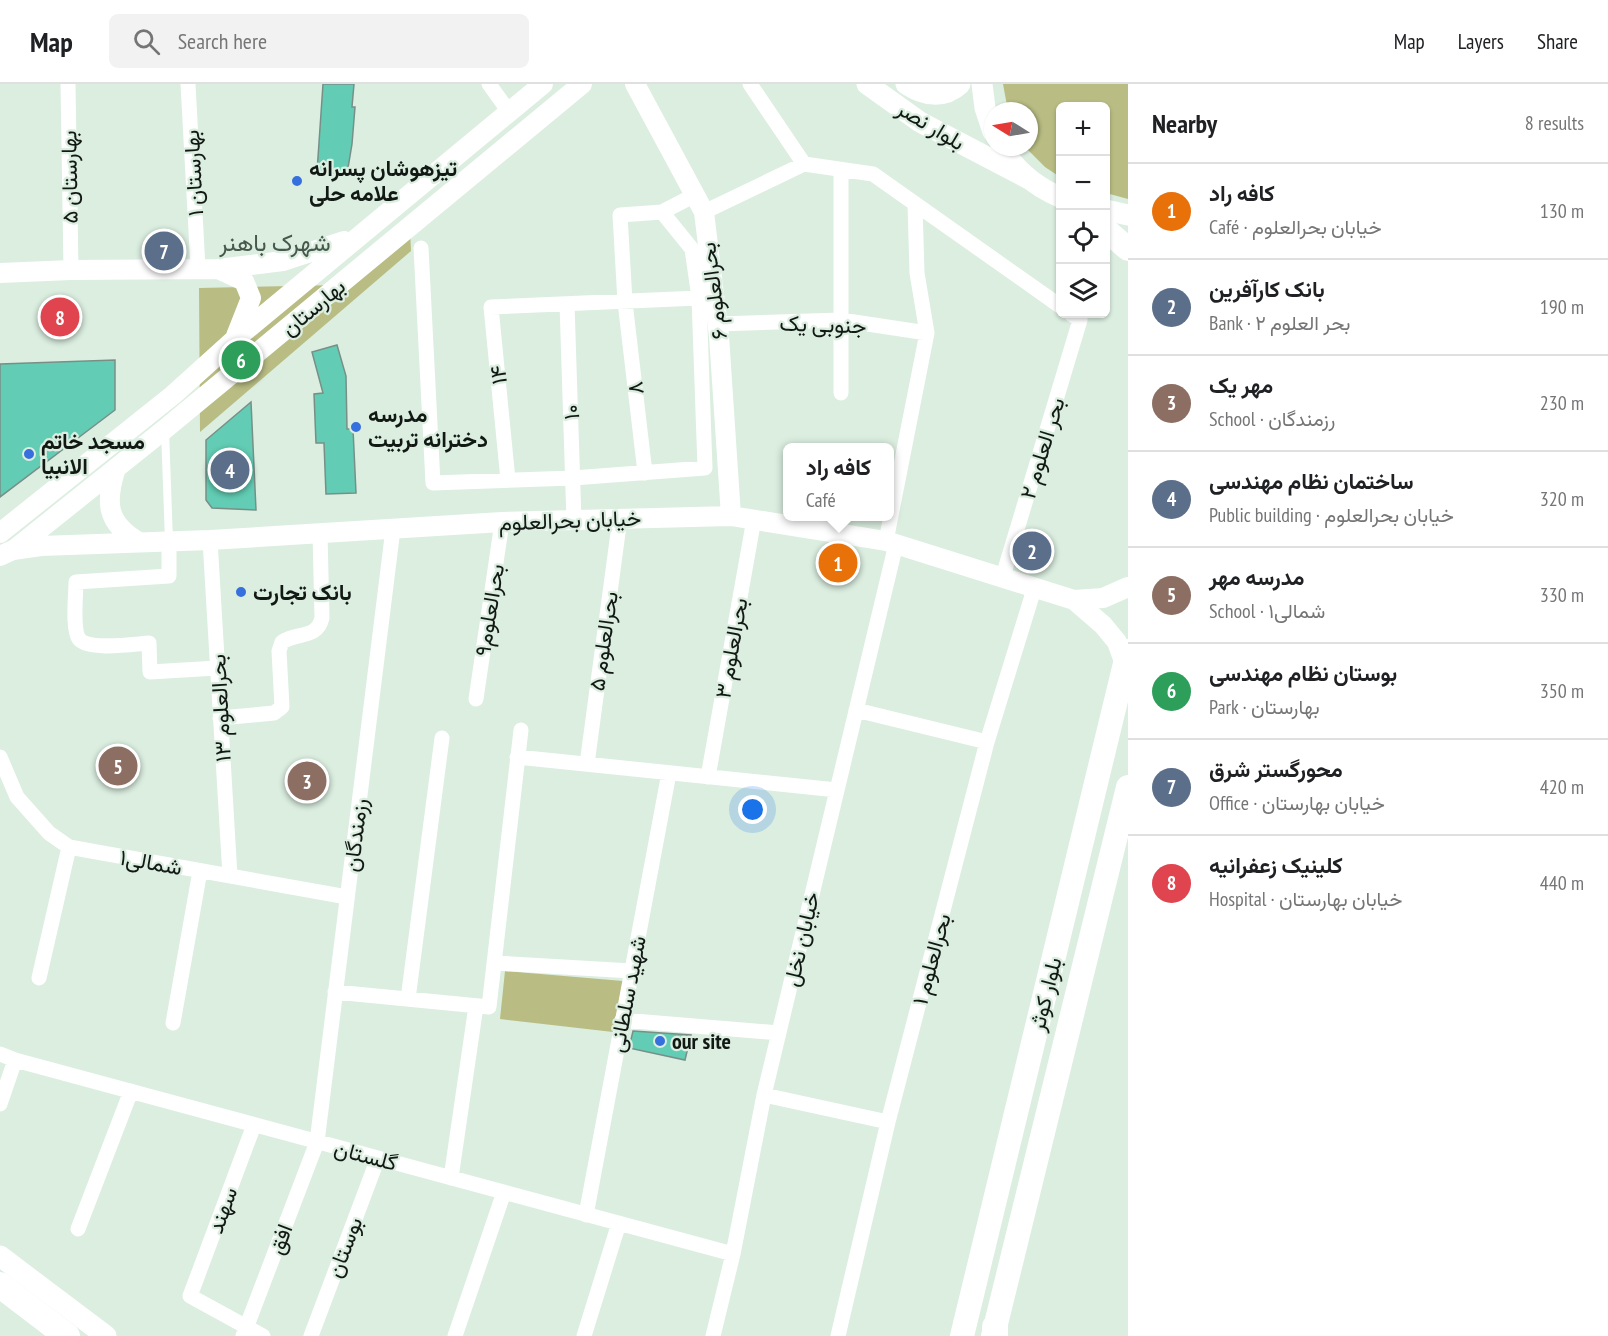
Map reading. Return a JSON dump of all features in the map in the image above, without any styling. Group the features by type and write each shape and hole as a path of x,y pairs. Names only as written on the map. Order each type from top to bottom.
{"highway":[{"path":"0,1285 70,1328"}],"main road":[{"name":"بلوار نصر","path":"867,84 920,122 1056,195"},
{"name":"بلوار نصر","path":"906,84 934,95 951,92 960,84"},
{"path":"982,84 984,102"},
{"path":"1008,156 1029,179"},
{"path":"1110,211 1128,215"},
{"path":"1110,233 1128,249"},
{"name":"بلوار کوثر","path":"961,1330 1126,658"},
{"name":"بلوار کوثر","path":"994,1333 1128,787"},
{"path":"0,1256 70,1328 106,1336"}],"street":[{"name":"بهارستان ۵","path":"68,84 71,270"},
{"name":"بهارستان ۱","path":"188,84 189,114 208,269"},
{"path":"489,84 509,112"},
{"name":"بهارستان","path":"0,533 173,395 234,340 543,84"},
{"name":"بهارستان","path":"7,553 165,429 582,84"},
{"name":"بحرالعلوم ۶","path":"635,84 700,203 718,324 731,516"},
{"path":"750,84 804,164"},
{"path":"421,248 433,483 573,478 705,468 699,298 693,249 662,212 700,203 804,164 873,174 1056,303"},
{"path":"841,170 841,393"},
{"path":"915,204 917,273 927,333"},
{"name":"۸","path":"645,473 625,302 620,215 662,212"},
{"path":"0,273 208,269 283,261 358,236"},
{"path":"208,269 244,281 250,298 234,340"},
{"path":"567,304 699,298"},
{"name":"۱۴","path":"508,480 491,307 567,304"},
{"name":"۱۰","path":"567,304 574,521"},
{"name":"بحر العلوم ۲","path":"1003,576 1076,318"},
{"name":"جنوبی یک","path":"718,324 841,320 927,333"},
{"name":"خیابان نخل","path":"713,1336 733,1254 764,1095 856,710 891,542 927,333"},
{"path":"173,395 171,404 174,409 180,411 189,409"},
{"path":"116,468 109,489 108,505 115,523 125,535 139,542"},
{"name":"خیابان بحرالعلوم","path":"7,553 41,546 210,540 502,522 731,516 891,542 1074,600 1103,598 1128,586"},
{"name":"بحرالعلوم ۵","path":"586,764 620,518"},
{"name":"بحرالعلوم ۳","path":"708,777 754,519"},
{"name":"بحرالعلوم۹","path":"476,699 502,522"},
{"name":"رزمندگان","path":"317,1142 393,529"},
{"path":"220,718 274,713 282,707 279,651 282,642 290,637 313,633 320,627 322,618 320,533"},
{"name":"بحرالعلوم ۱۳","path":"210,540 230,876"},
{"path":"169,541 169,576 76,582 76,631 80,639 96,646 149,643 150,672 217,668"},
{"name":"بحرالعلوم ۱","path":"838,1336 888,1122 987,742 1035,586"},
{"path":"1074,600 1103,625 1126,658"},
{"path":"856,710 987,742"},
{"path":"335,992 489,1007 521,730"},
{"path":"408,999 442,738"},
{"name":"شمالی۱","path":"0,757 17,797 49,833 69,847 347,897"},
{"path":"517,757 837,790"},
{"name":"شهید سلطانی","path":"586,1215 669,773"},
{"path":"39,978 69,847"},
{"path":"173,1023 200,871"},
{"path":"495,963 632,971"},
{"path":"451,1178 476,1006"},
{"path":"622,1020 779,1033"},
{"name":"گلستان","path":"0,1054 131,1092 733,1254"},
{"path":"0,1104 15,1060"},
{"path":"78,1229 131,1092"},
{"path":"764,1095 888,1122"},
{"name":"سهند","path":"245,1331 190,1296 254,1125"},
{"name":"افق","path":"245,1331 317,1142"},
{"name":"بوستان","path":"311,1336 378,1158"},
{"path":"455,1336 504,1192"},
{"path":"584,1336 619,1224"},
{"path":"245,1331 263,1336"}],"lane":[{"path":"165,429 169,541"}],"green space":[{"path":"1003,84 1128,84 1128,199 1110,194 1110,102 1056,102 1056,174 1034,156 1038,156 1038,102 1006,102"},
{"path":"410,228 411,251 200,432 199,288 340,285"},
{"path":"505,971 623,981 613,1032 500,1019"}],"building":[{"path":"323,84 354,84 352,107 355,107 347,174 317,172"},
{"path":"337,345 346,376 347,429 353,429 356,493 326,494 324,443 316,443 314,394 323,393 312,352"},
{"name":"مسجد خاتم الانبیا","path":"115,360 115,410 0,497 0,364"},
{"path":"251,402 256,510 212,508 206,500 206,440"},
{"name":"our site","path":"633,1031 691,1035 685,1060 629,1048"}],"place":[{"name":"تیزهوشان پسرانه علامه حلی","path":"297,181"},
{"name":"محورگستر شرق","path":"164,251"},
{"name":"کلینیک زعفرانیه","path":"60,317"},
{"name":"بوستان نظام مهندسی","path":"241,360"},
{"name":"مدرسه دخترانه تربیت","path":"356,427"},
{"name":"مسجد خاتم الانبیا","path":"29,454"},
{"name":"ساختمان نظام مهندسی","path":"230,470"},
{"name":"بانک کارآفرین","path":"1032,551"},
{"name":"کافه راد","path":"838,563"},
{"name":"بانک تجارت","path":"241,592"},
{"name":"مدرسه مهر","path":"118,766"},
{"name":"مهر یک","path":"307,781"},
{"name":"our site","path":"660,1041"}],"district":[{"name":"شهرک باهنر","path":"275,242"}]}
